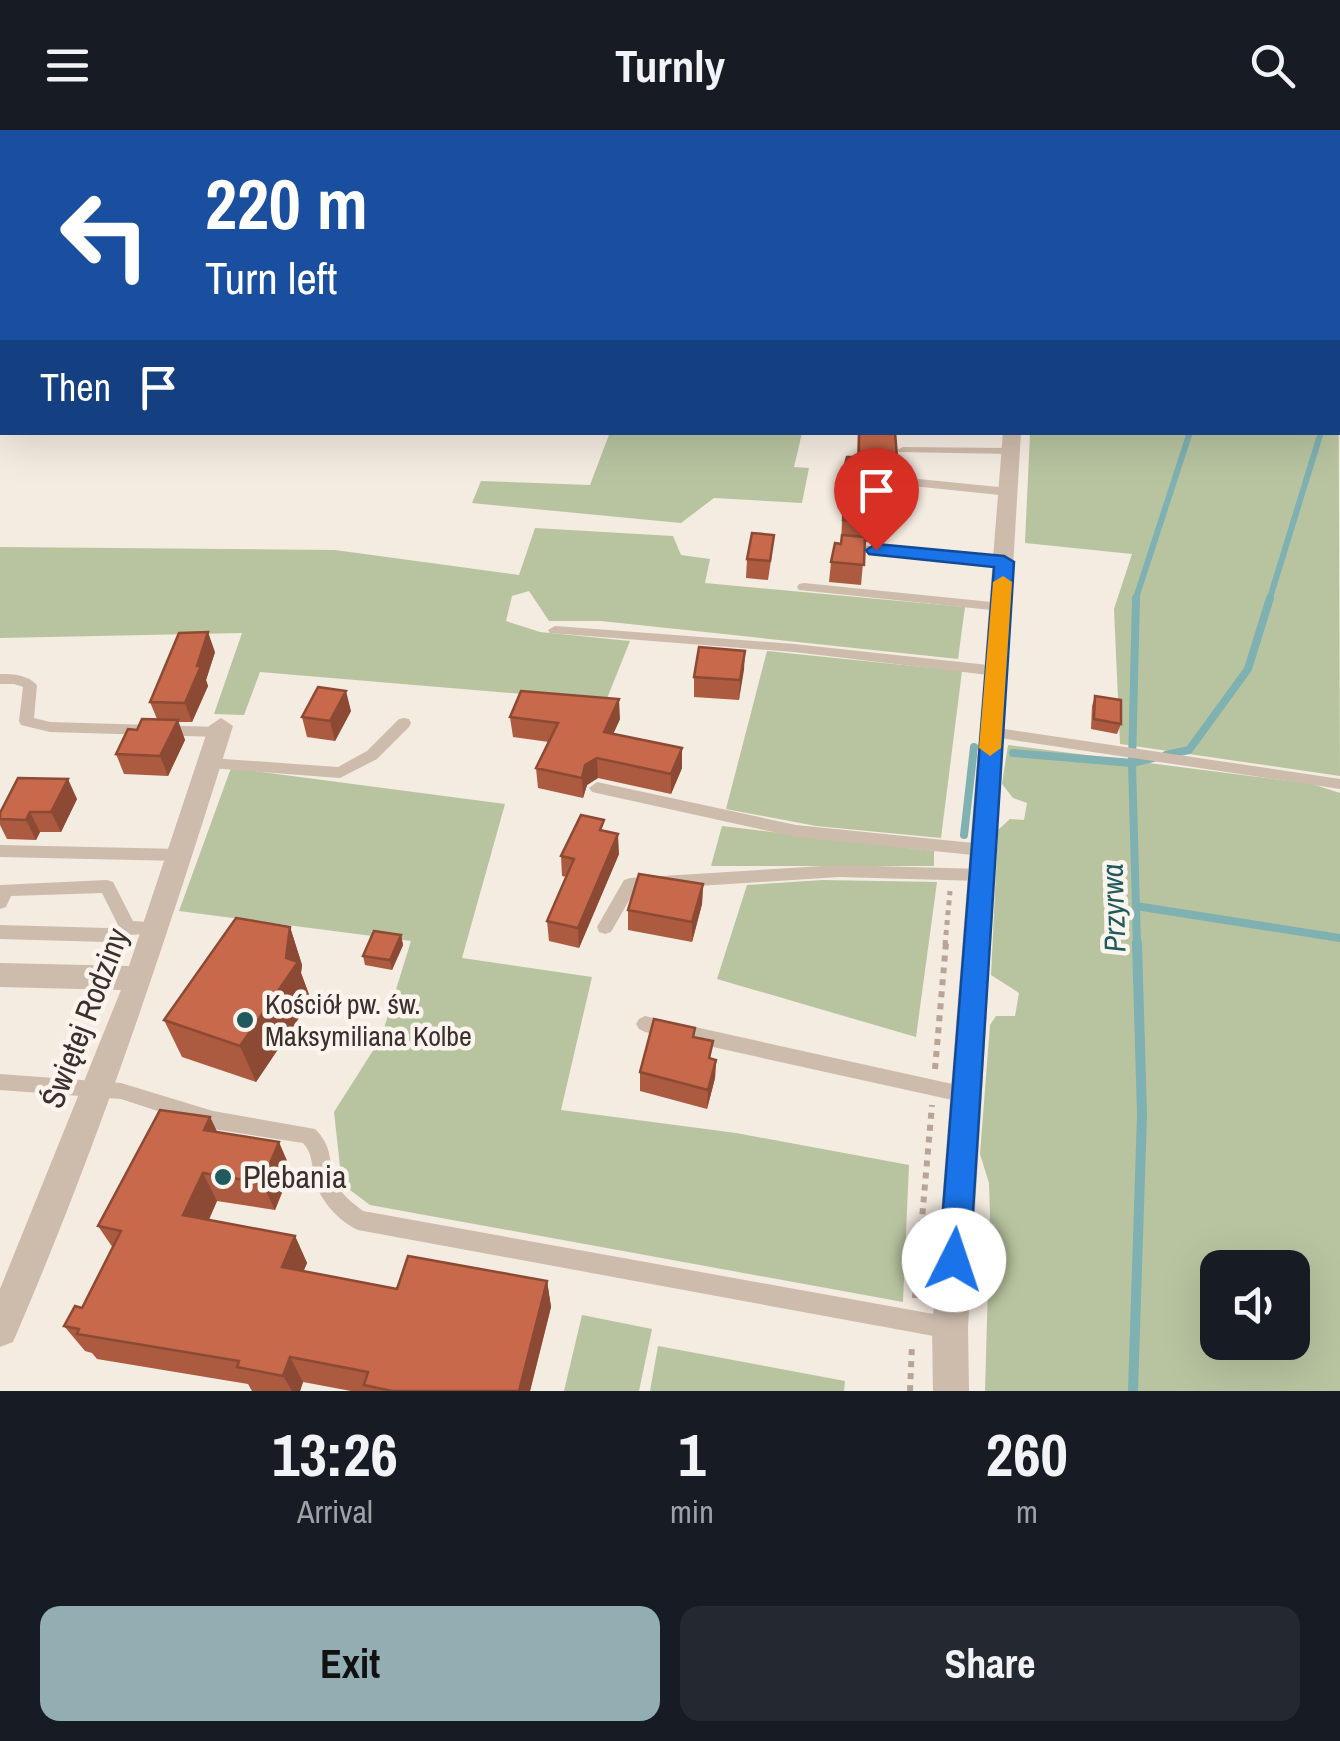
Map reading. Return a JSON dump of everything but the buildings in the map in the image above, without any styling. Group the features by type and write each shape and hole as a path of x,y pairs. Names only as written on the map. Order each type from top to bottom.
{"street":[{"path":"951,1391 950,1328 1012,442"},
{"name":"Świętej Rodziny","path":"0,1329 32,1258 140,978 142,928 180,856 220,729"},
{"path":"0,975 140,978"}],"lane":[{"path":"903,450 1012,442"},
{"path":"864,478 1009,492"},
{"path":"841,547 1004,562"},
{"path":"804,588 1001,607"},
{"path":"555,630 794,648 996,671"},
{"path":"0,679 16,679 30,685 26,720 50,727 220,729"},
{"path":"0,688 29,694"},
{"path":"210,763 340,772 372,755 404,722"},
{"path":"991,732 1340,784"},
{"path":"597,788 796,831 982,862"},
{"path":"0,850 180,856"},
{"path":"606,927 630,884 982,862"},
{"path":"0,902 6,890 107,886 142,928 107,936 0,932"},
{"path":"645,1024 966,1095"},
{"path":"0,1082 122,1091 213,1120 308,1135 317,1143 326,1163 323,1178 330,1194 358,1220 950,1328"}],"green space":[{"path":"609,435 802,435 794,467 809,468 802,503 714,498 681,523 472,503 481,481 590,485"},
{"path":"1030,435 1339,435 1340,776 1120,744 1114,609 1132,554 1025,543"},
{"path":"535,528 673,536 681,555 710,559 705,583 965,607 958,659 601,621 549,621 529,591 512,596 506,621 540,632 630,641 606,701 260,672 244,715 214,714 242,633 0,638 0,547 335,550 519,575"},
{"path":"767,651 962,671 941,838 816,826 726,809"},
{"path":"1008,745 1312,784 1340,793 1340,1391 985,1391 990,1214 989,1183 980,1154 990,1025 996,1016 1015,1016 1019,993 991,975 998,830 1010,819 1024,820 1027,803 1013,798 1002,784"},
{"path":"231,768 505,804 462,958 592,977 561,1110 736,1133 909,1165 903,1302 370,1205 342,1184 334,1112 381,1038 411,941 179,911"},
{"path":"722,826 934,851 934,866 711,866"},
{"path":"823,880 937,882 916,1037 717,979 747,885"},
{"path":"582,1315 652,1329 639,1391 564,1391"},
{"path":"658,1346 845,1381 844,1391 650,1391"}],"waterway":[{"name":"Przyrwa","path":"1135,601 1189,435"},
{"path":"1269,601 1320,435"},
{"name":"Przyrwa","path":"1132,763 1136,598"},
{"path":"1166,755 1189,750 1248,669 1270,598"},
{"path":"964,835 974,747"},
{"path":"1013,753 1132,763"},
{"path":"1132,763 1153,758"},
{"name":"Przyrwa","path":"1132,763 1137,945"},
{"path":"1136,906 1340,938"},
{"name":"Przyrwa","path":"1133,1391 1142,1115 1137,943"}],"slow traffic":[{"path":"990,748 1003,582"}],"place":[{"name":"Kościół pw. św. Maksymiliana Kolbe","path":"245,1020"},
{"name":"Plebania","path":"223,1177"}],"route":[{"path":"876,550 1004,562 954,1260"}]}
